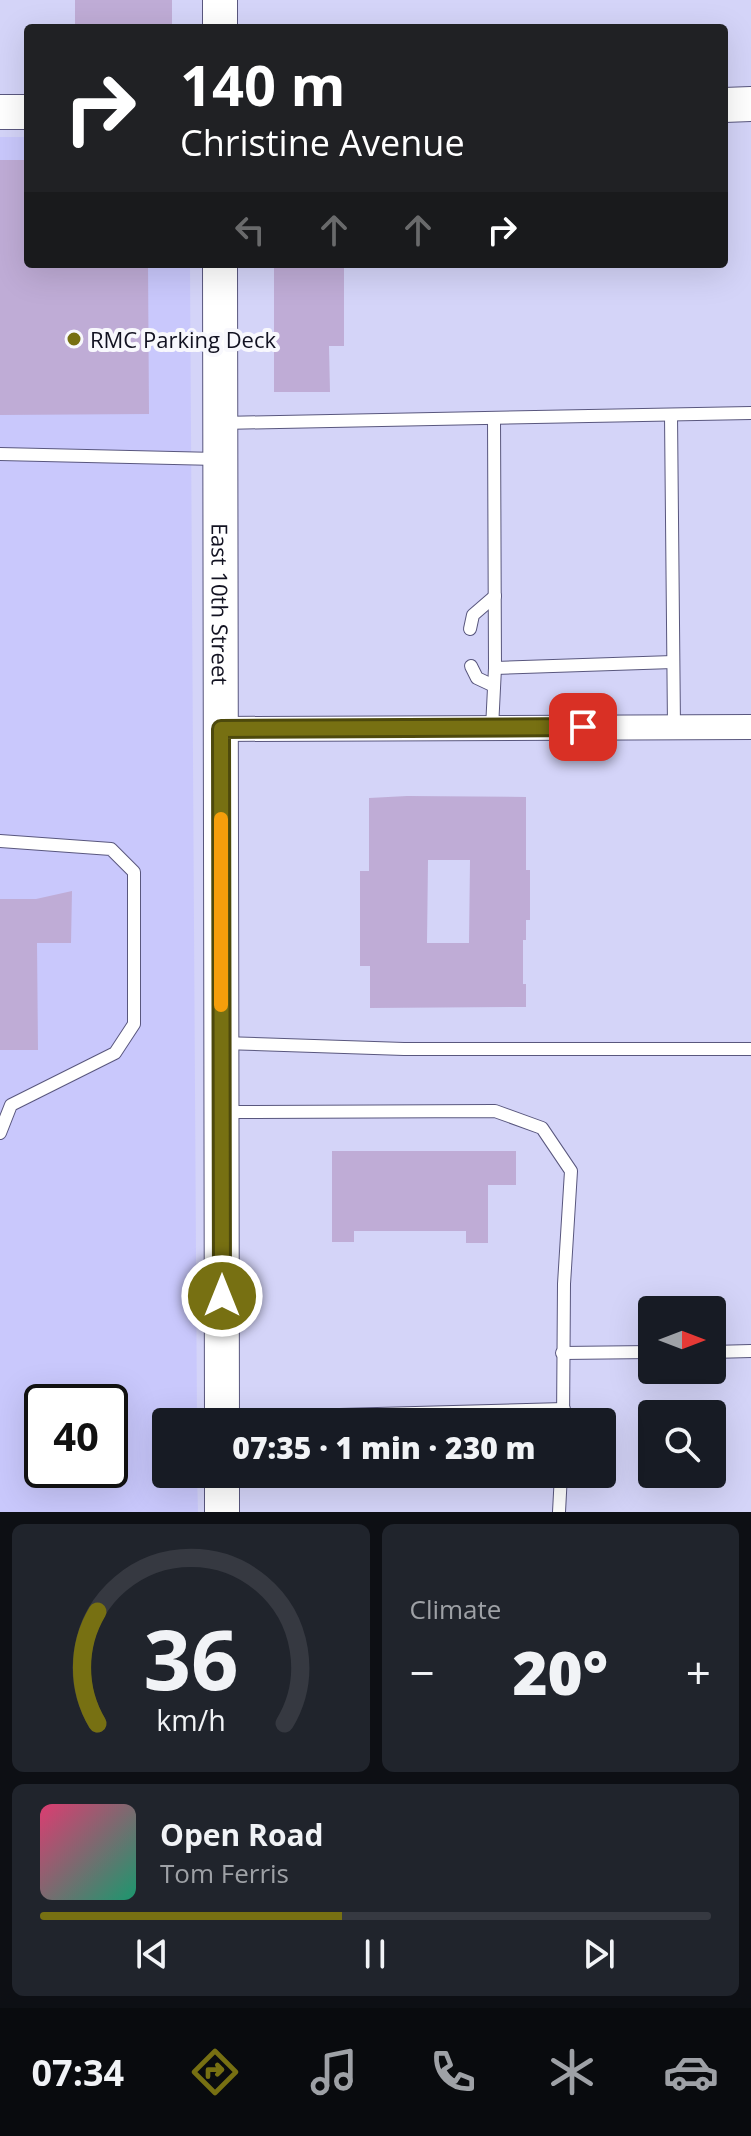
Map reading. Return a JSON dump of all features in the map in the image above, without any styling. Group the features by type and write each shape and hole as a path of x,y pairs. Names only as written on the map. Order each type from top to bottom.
{"street":[{"path":"220,0 220,24"},
{"path":"728,105 751,104"},
{"path":"0,112 24,112"},
{"name":"East 10th Street","path":"220,268 222,1408"},
{"path":"221,729 751,727"},
{"path":"222,1488 222,1512"}],"lane":[{"path":"220,423 751,413"},
{"path":"671,415 674,727"},
{"path":"492,728 495,668 494,418"},
{"path":"0,454 220,459"},
{"path":"470,629 473,615 495,596"},
{"path":"495,668 673,662"},
{"path":"471,666 477,678 494,686"},
{"path":"0,841 111,849 134,872 134,1024 115,1053 11,1105 0,1133"},
{"path":"221,1043 404,1049 751,1049"},
{"path":"222,1112 495,1111 542,1128 571,1171 562,1353 564,1408"},
{"path":"726,1352 751,1351"},
{"path":"562,1353 638,1352"},
{"path":"559,1512 560,1488"}],"shaded area":[{"path":"0,137 24,137 24,268 190,268 197,1408 152,1408 152,1488 197,1488 198,1512 0,1512"}],"building":[{"path":"75,0 172,0 172,24 75,24"},
{"name":"RMC Parking Deck","path":"0,160 24,160 24,268 148,268 149,414 0,415"},
{"path":"274,268 344,268 344,346 329,346 330,392 274,392"},
{"path":"526,797 530,920 526,920 526,940 523,940 526,1007 370,1008 370,966 360,966 360,871 369,871 369,798","holes":["428,860 470,860 469,943 427,943"]},
{"path":"72,891 71,943 37,943 38,1050 0,1050 0,899 36,899"},
{"path":"332,1151 516,1151 516,1185 488,1185 488,1243 466,1243 466,1231 354,1231 354,1242 332,1242"}],"slow traffic":[{"path":"221,819 221,1005"}],"place":[{"name":"RMC Parking Deck","path":"74,339"}],"route":[{"path":"222,1296 221,729 583,727"}]}
